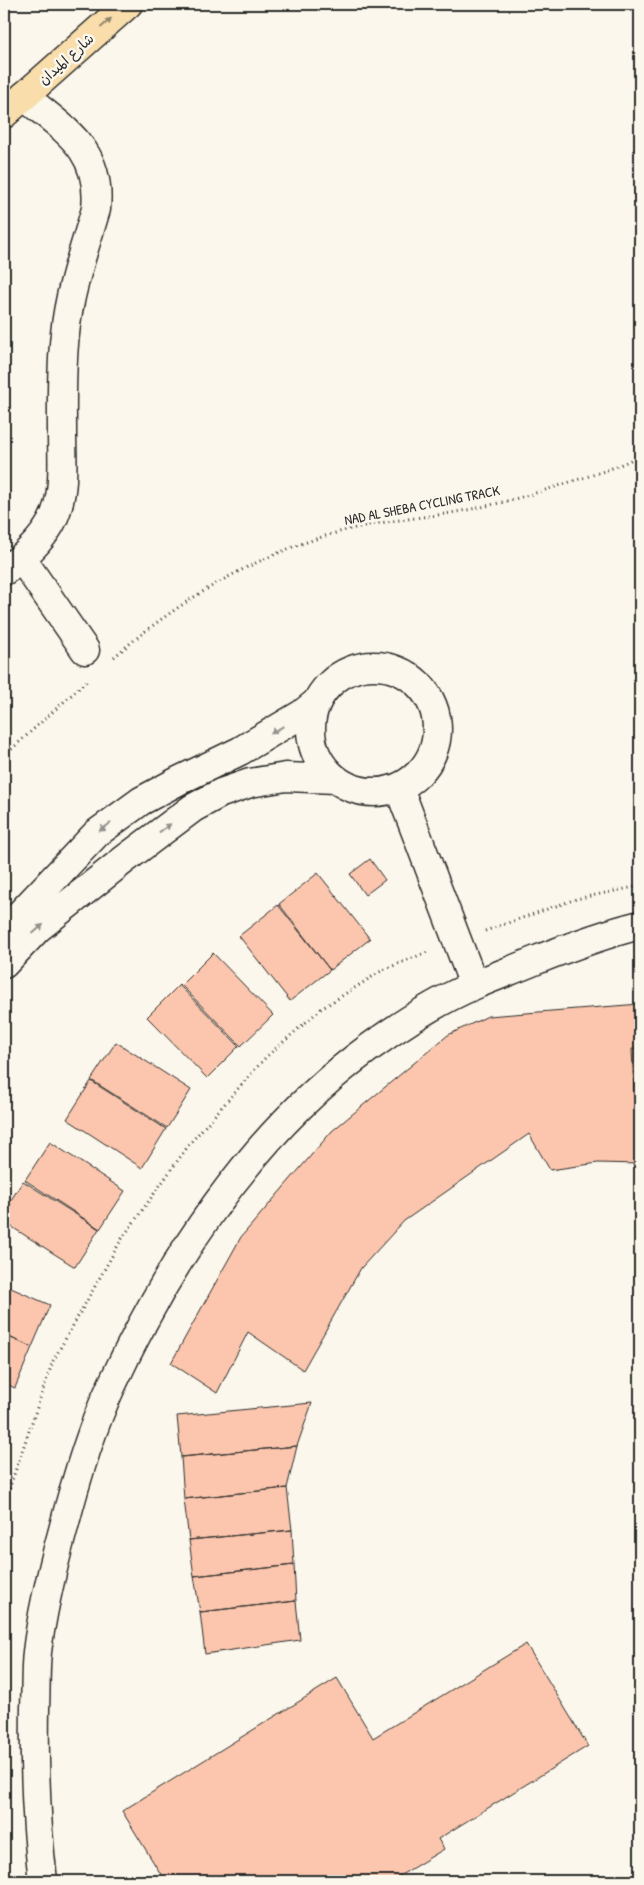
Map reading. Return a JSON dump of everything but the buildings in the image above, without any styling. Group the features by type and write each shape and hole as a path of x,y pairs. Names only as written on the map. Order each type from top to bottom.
{"main road":[{"name":"شارع الميدان","path":"14,105 128,4"}],"street":[{"path":"14,105 66,132 82,147 93,166 98,194 96,209 69,300 62,398 62,475 60,498 52,521 39,542 13,565 85,650"},
{"path":"371,665 385,666 398,670 420,684 434,705 438,729 432,754 424,768 413,779 398,788 383,792 366,792 350,788 336,779 324,767 315,752 311,735 312,718 317,702 333,680 345,672 371,665"},
{"path":"4,931 97,833 141,801 240,751 302,714 317,702"},
{"path":"4,964 38,928 160,832 221,793 250,783 286,777 336,779"},
{"path":"398,788 474,985"},
{"path":"44,1881 38,1842 34,1756 37,1652 52,1568 77,1477 109,1392 157,1295 221,1196 287,1118 370,1048 424,1011 474,985 551,954 618,930 640,925"}],"path":[{"name":"NAD AL SHEBA CYCLING TRACK","path":"114,657 143,632 201,592 247,567 298,545 355,528 457,512 536,493 622,465 640,455"},
{"path":"4,756 92,676"}]}
